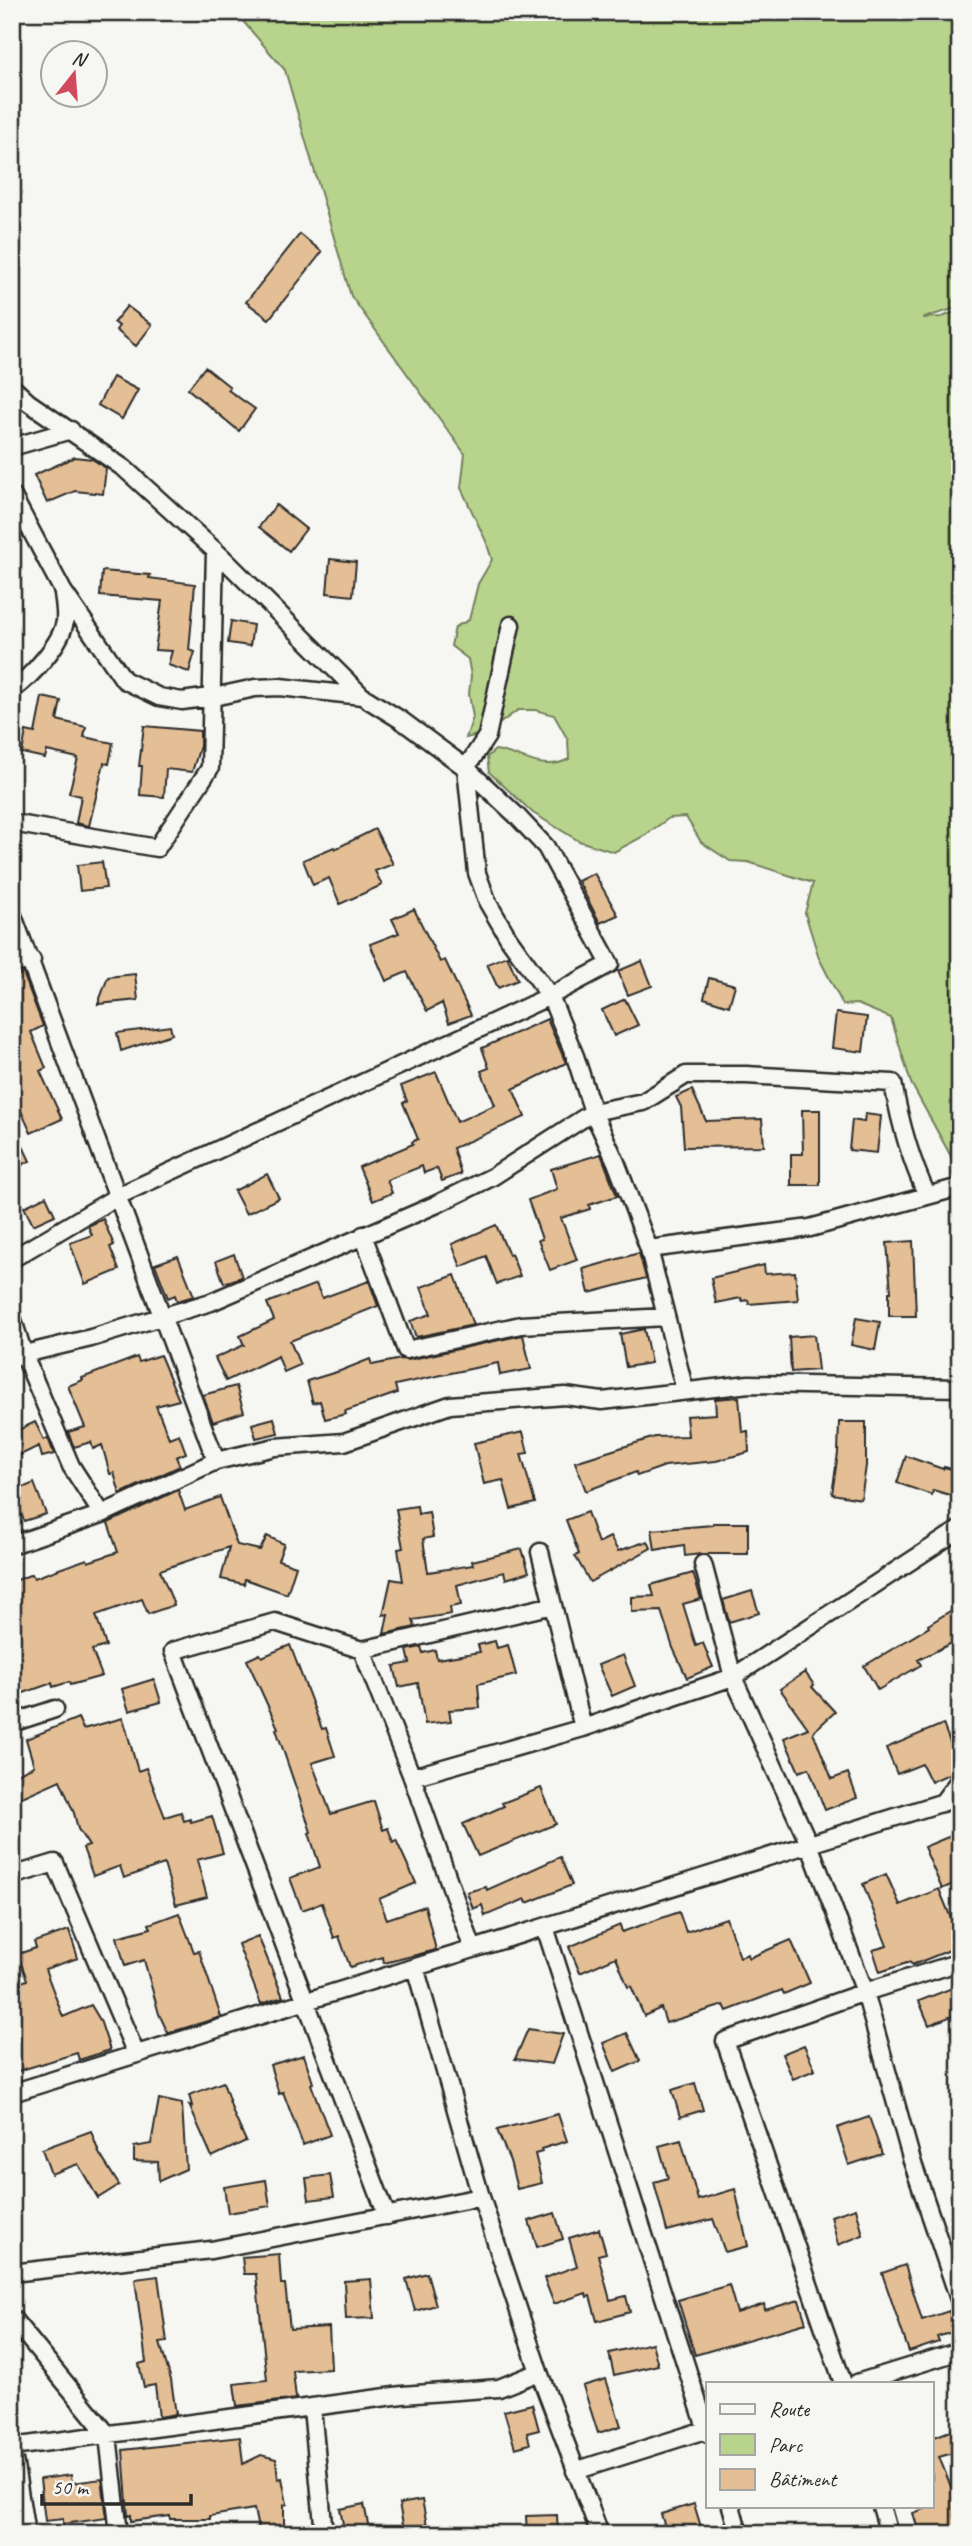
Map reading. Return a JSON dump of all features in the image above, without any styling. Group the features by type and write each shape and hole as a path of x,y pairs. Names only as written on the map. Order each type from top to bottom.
{"street":[{"path":"12,387 28,402 125,469 215,550 362,696 401,720 466,768 546,847 610,964 551,996 118,1196 12,1259"},
{"path":"12,447 71,430"},
{"path":"12,495 63,591 124,680 159,698 182,701 256,688 280,687 362,696"},
{"path":"12,823 157,848 210,768 215,550"},
{"path":"12,690 26,681 61,635 65,620 63,591"},
{"path":"511,625 487,736 466,768 477,873 509,939 551,996 575,1056 593,1112 616,1162 649,1249 685,1391"},
{"path":"12,913 32,960 216,1461"},
{"path":"12,964 32,960"},
{"path":"18,1356 211,1303 435,1205 492,1177 593,1112 643,1102 686,1074 893,1083 901,1128 912,1163 927,1195"},
{"path":"649,1249 810,1228 960,1187"},
{"path":"363,1235 407,1350 521,1325 666,1317"},
{"path":"12,1317 18,1356 71,1466 102,1514"},
{"path":"12,1545 102,1514 216,1461 275,1447 344,1442 450,1405 565,1396 602,1401 749,1384 959,1388"},
{"path":"412,1777 583,1728 733,1677 960,1529"},
{"path":"540,1552 583,1728"},
{"path":"703,1564 733,1677 809,1844 865,1992 912,2161 960,2302"},
{"path":"387,2216 173,1651 275,1622 362,1650 553,1605"},
{"path":"362,1650 412,1777 473,1949"},
{"path":"12,1723 55,1709"},
{"path":"942,1803 960,1779"},
{"path":"12,2093 960,1797"},
{"path":"12,1875 55,1863 136,2054"},
{"path":"545,1927 706,2428"},
{"path":"843,2382 725,2041 960,1962"},
{"path":"415,1967 481,2197 539,2372 600,2534"},
{"path":"12,2273 211,2250 481,2197"},
{"path":"12,2318 108,2435 119,2534"},
{"path":"859,2382 960,2351"},
{"path":"26,2534 12,2447 402,2395 499,2388 539,2372"},
{"path":"312,2409 324,2534"},
{"path":"575,2471 706,2431"},
{"path":"731,2508 739,2534"},
{"path":"881,2508 889,2534"}],"green space":[{"path":"235,12 960,12 960,307 923,318 942,317 960,310 960,1161 953,1160 911,1083 891,1018 857,1004 843,1005 819,958 805,913 813,883 748,862 730,861 701,842 686,817 669,818 644,836 614,852 579,841 533,813 489,772 487,757 495,750 541,763 559,763 569,759 568,740 554,715 535,710 518,710 488,732 466,738 473,717 469,694 471,676 468,659 451,646 455,627 469,620 478,584 492,560 461,488 465,454 351,296 285,70"}],"building":[{"path":"300,234 322,252 269,319 246,302"},
{"path":"127,306 152,325 136,346 116,330 119,326 114,322"},
{"path":"205,367 230,387 228,390 255,409 239,431 188,389"},
{"path":"113,377 138,390 122,419 98,405"},
{"path":"75,457 92,459 106,468 103,494 75,491 47,503 34,475"},
{"path":"276,505 306,529 289,551 259,527"},
{"path":"330,559 356,562 353,596 327,593"},
{"path":"102,571 150,575 149,578 195,584 189,650 195,652 189,672 168,665 172,651 155,650 162,601 100,596"},
{"path":"231,621 253,625 250,646 228,643"},
{"path":"42,697 61,701 57,720 86,727 84,737 113,743 109,764 104,763 89,826 76,823 81,796 69,793 78,758 47,751 45,758 22,753 26,731 35,733"},
{"path":"144,726 200,731 200,746 192,772 166,769 164,797 140,795 142,766 139,766"},
{"path":"375,829 393,864 375,871 382,885 340,904 329,878 313,885 303,860 334,847 335,849"},
{"path":"102,862 106,888 80,891 77,865"},
{"path":"594,873 618,915 600,923 578,881"},
{"path":"414,909 440,962 445,960 471,1015 449,1023 442,1003 427,1011 407,972 386,981 370,944 399,933 392,919"},
{"path":"507,956 518,980 498,988 487,964"},
{"path":"642,961 652,986 628,995 618,971"},
{"path":"23,973 43,1026 31,1032 46,1068 40,1071 62,1119 31,1133 19,1106 12,1109 12,978"},
{"path":"135,974 138,1000 98,1004 108,977"},
{"path":"709,978 735,985 729,1006 704,998"},
{"path":"625,999 638,1025 614,1036 602,1010"},
{"path":"836,1013 867,1017 863,1052 832,1048"},
{"path":"547,1019 566,1063 513,1089 525,1117 453,1148 461,1174 442,1181 437,1168 424,1173 422,1166 387,1180 392,1193 373,1201 359,1167 413,1144 412,1142 418,1139 403,1103 407,1101 401,1086 436,1072 457,1122 495,1105 481,1071 489,1068 482,1048"},
{"path":"170,1026 172,1034 121,1051 117,1033"},
{"path":"692,1090 706,1121 762,1119 764,1146 684,1147 681,1107 676,1097"},
{"path":"802,1110 820,1110 820,1185 791,1185 791,1154 803,1154"},
{"path":"865,1114 881,1116 877,1153 849,1150 852,1120 864,1122"},
{"path":"12,1123 30,1161 12,1170"},
{"path":"601,1154 617,1196 589,1205 590,1209 561,1218 577,1260 550,1270 538,1240 542,1239 528,1200 557,1189 551,1169"},
{"path":"267,1174 279,1198 246,1214 234,1191"},
{"path":"46,1196 55,1215 33,1225 24,1207"},
{"path":"103,1219 114,1245 110,1247 119,1270 85,1284 70,1243 92,1235 88,1226"},
{"path":"496,1225 520,1276 497,1284 486,1256 461,1267 452,1244"},
{"path":"913,1241 916,1316 889,1316 891,1292 887,1243"},
{"path":"639,1253 646,1278 589,1293 583,1269"},
{"path":"234,1254 242,1277 224,1283 216,1261"},
{"path":"178,1256 194,1296 177,1301 175,1295 168,1298 155,1264"},
{"path":"764,1265 765,1274 795,1272 798,1300 749,1304 748,1300 742,1301 741,1298 716,1303 711,1278"},
{"path":"455,1275 473,1325 416,1337 410,1321 431,1314 421,1287"},
{"path":"369,1281 378,1306 290,1341 300,1365 284,1372 278,1356 226,1381 215,1358 244,1345 240,1336 274,1320 267,1303 316,1284 322,1298"},
{"path":"856,1318 880,1322 875,1350 851,1345"},
{"path":"644,1329 651,1363 626,1367 620,1334"},
{"path":"523,1335 531,1369 500,1375 498,1363 395,1385 397,1393 345,1411 346,1414 325,1419 320,1401 313,1403 307,1381 370,1359 372,1365 408,1360"},
{"path":"814,1335 818,1370 791,1372 789,1337"},
{"path":"160,1355 179,1400 156,1406 169,1438 179,1434 186,1453 176,1457 180,1466 120,1494 114,1473 110,1474 102,1445 93,1449 91,1442 74,1447 68,1432 85,1427 68,1386 137,1357 139,1362"},
{"path":"236,1386 244,1412 213,1422 203,1395"},
{"path":"739,1397 742,1432 748,1431 749,1452 716,1461 665,1466 637,1476 636,1472 586,1491 575,1462 655,1437 688,1436 686,1416 716,1414 715,1399"},
{"path":"274,1418 278,1433 256,1438 252,1424"},
{"path":"35,1422 44,1440 48,1438 54,1454 42,1457 39,1446 12,1459 12,1433"},
{"path":"839,1422 866,1422 866,1466 861,1499 832,1494"},
{"path":"523,1432 528,1453 521,1454 535,1503 511,1509 503,1480 484,1484 474,1443"},
{"path":"906,1456 943,1469 944,1467 960,1471 960,1498 933,1490 932,1495 897,1483"},
{"path":"34,1483 46,1514 24,1521 13,1492"},
{"path":"178,1490 185,1510 220,1497 237,1545 260,1550 267,1536 284,1544 278,1560 296,1566 287,1594 245,1579 244,1584 221,1579 229,1547 160,1570 174,1605 148,1614 142,1599 96,1615 106,1646 92,1650 102,1676 70,1685 69,1682 53,1687 52,1683 12,1697 12,1582 32,1574 34,1578 87,1559 88,1562 118,1552 108,1523"},
{"path":"417,1506 418,1514 429,1512 433,1537 423,1539 428,1572 473,1565 472,1561 522,1549 529,1572 506,1579 504,1572 457,1585 461,1605 450,1607 451,1614 413,1620 415,1627 384,1634 388,1614 383,1615 391,1579 403,1581 398,1549 403,1548 396,1509"},
{"path":"587,1512 598,1543 610,1537 618,1551 648,1541 651,1548 590,1582 575,1556 579,1554 566,1520"},
{"path":"713,1523 748,1523 748,1554 685,1556 684,1545 655,1550 652,1530"},
{"path":"693,1573 701,1599 683,1604 696,1646 703,1643 713,1667 687,1678 673,1648 661,1611 632,1612 632,1597 654,1596 651,1585"},
{"path":"752,1591 759,1613 729,1622 723,1600"},
{"path":"955,1608 960,1617 960,1639 918,1660 921,1665 878,1690 864,1666"},
{"path":"495,1641 497,1648 508,1645 516,1675 478,1684 480,1708 449,1710 451,1721 425,1724 418,1683 399,1687 394,1666 410,1663 407,1650 421,1647 423,1653 435,1650 437,1659 480,1652 478,1645"},
{"path":"290,1645 322,1729 326,1728 335,1756 312,1763 331,1814 374,1801 383,1830 388,1828 393,1842 396,1840 416,1883 379,1899 387,1919 425,1906 436,1950 384,1963 383,1957 350,1967 339,1936 334,1938 322,1903 302,1910 290,1878 320,1867 276,1729 278,1728 247,1660 260,1654 262,1657"},
{"path":"623,1655 635,1686 612,1696 598,1665"},
{"path":"805,1672 814,1685 812,1687 835,1712 813,1732 832,1779 848,1773 857,1798 825,1810 809,1768 799,1772 784,1738 808,1728 780,1689"},
{"path":"154,1679 161,1702 129,1711 122,1689"},
{"path":"78,1718 83,1729 123,1718 138,1771 146,1768 165,1817 181,1812 184,1821 190,1819 191,1822 212,1816 223,1853 197,1860 207,1897 176,1905 164,1864 124,1878 120,1866 93,1876 83,1848 89,1846 78,1829 60,1780 20,1798 12,1776 34,1766 26,1739"},
{"path":"943,1724 960,1769 931,1782 922,1764 897,1774 886,1748"},
{"path":"541,1788 556,1824 478,1856 463,1824 504,1806 502,1803"},
{"path":"960,1832 960,1881 942,1889 924,1847"},
{"path":"560,1857 572,1885 527,1903 525,1899 485,1916 482,1905 473,1909 467,1892 486,1887 487,1890"},
{"path":"886,1874 900,1905 939,1889 953,1923 960,1921 960,1946 912,1965 910,1962 880,1972 873,1950 887,1946 863,1884"},
{"path":"679,1912 686,1932 726,1918 740,1957 748,1954 749,1958 791,1940 810,1983 784,1994 782,1990 727,2011 724,2005 666,2023 661,2008 644,2016 616,1957 580,1973 569,1947 620,1925 622,1932"},
{"path":"179,1913 194,1952 199,1951 221,2017 168,2033 159,2014 144,1960 125,1966 117,1937 151,1928 149,1924"},
{"path":"69,1930 78,1958 45,1969 63,2017 91,2005 100,2020 110,2050 79,2060 77,2053 15,2072 12,2062 12,2001 19,1999 14,1985 27,1980 18,1954 36,1948 34,1942"},
{"path":"258,1936 283,1997 261,2004 238,1944"},
{"path":"952,1988 960,2013 929,2025 919,2001"},
{"path":"528,2029 563,2034 552,2064 515,2059"},
{"path":"627,2033 640,2061 615,2072 603,2043"},
{"path":"804,2045 815,2070 793,2079 782,2054"},
{"path":"304,2055 313,2083 311,2084 330,2135 303,2145 283,2092 279,2094 270,2065"},
{"path":"223,2082 246,2141 212,2157 189,2105 192,2106 189,2095"},
{"path":"695,2083 703,2110 680,2117 672,2090"},
{"path":"159,2099 182,2104 186,2169 159,2181 158,2162 134,2161 134,2147 151,2144"},
{"path":"558,2114 567,2141 541,2149 542,2152 535,2154 542,2183 517,2189 510,2161 497,2130"},
{"path":"869,2117 882,2154 849,2165 837,2128"},
{"path":"91,2131 99,2153 119,2185 98,2198 78,2164 51,2174 42,2149"},
{"path":"681,2140 698,2200 735,2189 748,2246 725,2252 713,2219 667,2231 654,2182 668,2178 659,2146"},
{"path":"330,2175 334,2197 309,2200 306,2178"},
{"path":"266,2180 270,2206 228,2213 224,2187"},
{"path":"856,2208 863,2235 838,2245 831,2216"},
{"path":"555,2213 563,2239 537,2247 529,2221"},
{"path":"599,2229 606,2253 598,2255 610,2300 626,2296 630,2312 597,2321 590,2296 587,2297 586,2293 554,2304 544,2278 577,2266 569,2238"},
{"path":"279,2254 281,2284 285,2284 290,2329 329,2327 331,2369 293,2371 296,2399 237,2406 234,2384 267,2380 256,2274 244,2274 242,2257"},
{"path":"905,2265 922,2320 949,2311 955,2331 937,2337 939,2342 909,2352 882,2273"},
{"path":"427,2273 436,2305 415,2311 406,2279"},
{"path":"158,2276 167,2342 160,2343 171,2380 176,2414 159,2417 155,2385 144,2387 139,2364 146,2362 135,2279"},
{"path":"371,2279 374,2318 346,2319 344,2281"},
{"path":"729,2285 737,2313 764,2304 765,2310 799,2300 806,2323 695,2355 678,2300"},
{"path":"652,2343 658,2365 614,2375 609,2353"},
{"path":"606,2379 621,2426 598,2433 583,2386"},
{"path":"532,2404 539,2430 527,2433 530,2444 515,2448 504,2411"},
{"path":"960,2427 960,2451 939,2457 954,2494 960,2492 960,2534 935,2534 933,2527 919,2532 913,2513 934,2508 934,2437"},
{"path":"240,2437 243,2464 261,2455 276,2459 278,2479 282,2478 287,2504 284,2505 284,2534 259,2534 254,2509 210,2516 210,2519 170,2519 170,2516 131,2521 131,2515 128,2516 123,2450"},
{"path":"71,2475 72,2483 102,2479 107,2518 63,2524 63,2519 45,2521 40,2479"},
{"path":"422,2500 427,2525 404,2529 399,2504"},
{"path":"364,2504 369,2529 345,2534 340,2509"},
{"path":"694,2504 701,2527 678,2534 667,2534 661,2514"},
{"path":"557,2515 558,2534 527,2534 526,2516"}]}
